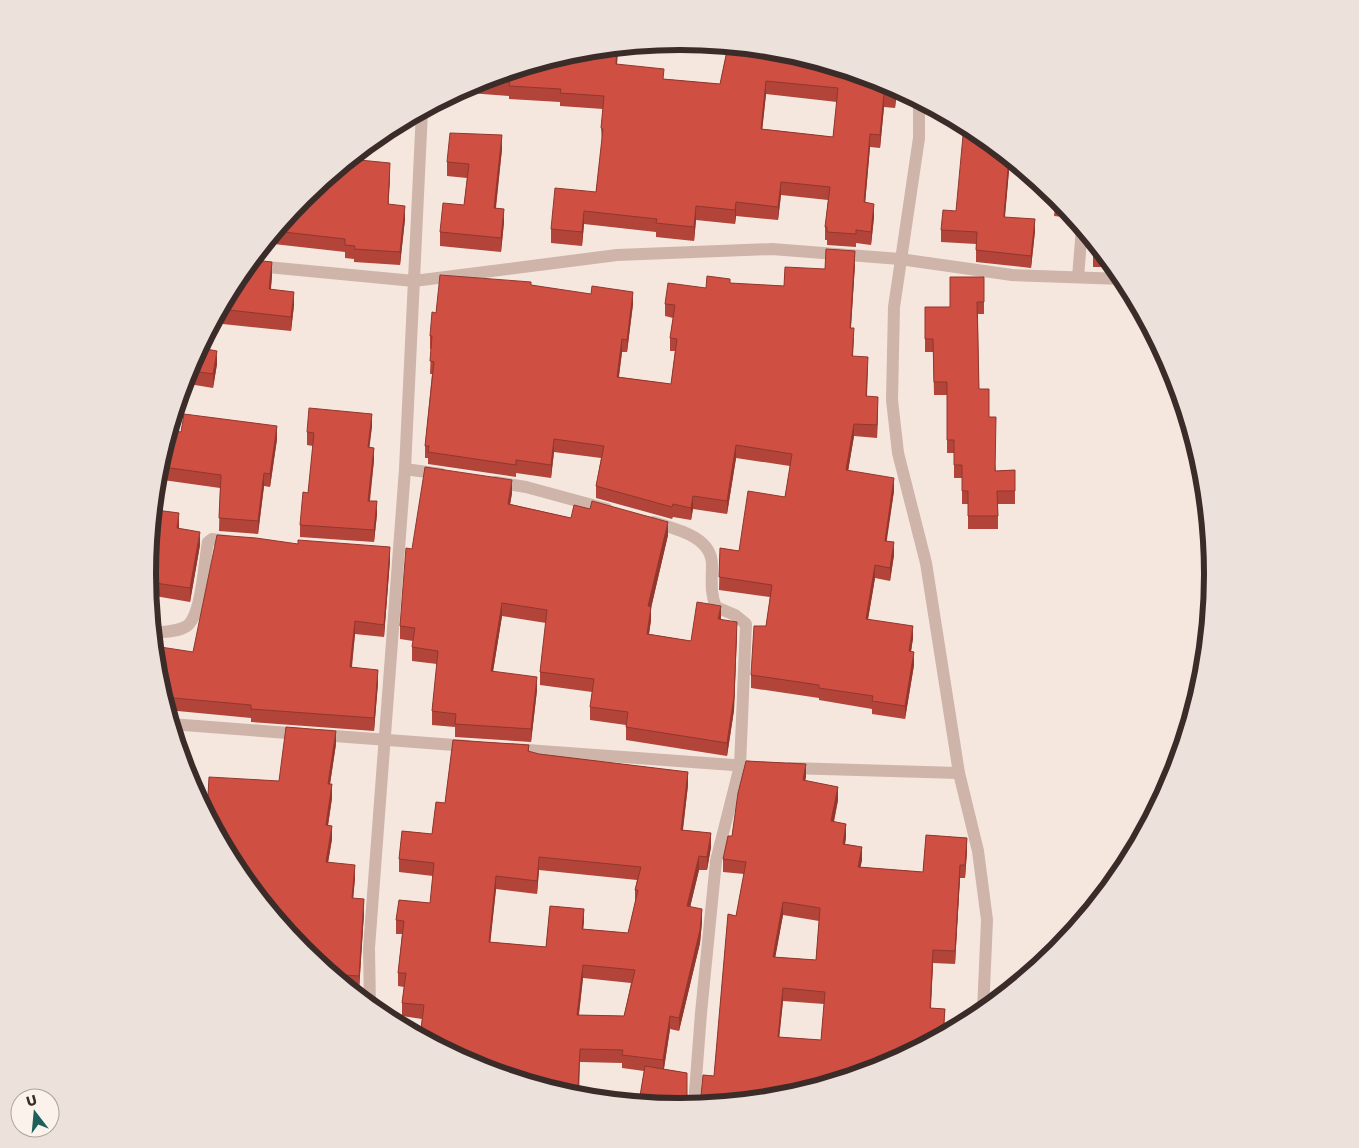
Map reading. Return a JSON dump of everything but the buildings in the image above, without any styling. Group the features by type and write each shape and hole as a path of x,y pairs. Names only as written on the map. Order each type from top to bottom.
{"street":[{"path":"919,108 919,138 894,307 892,400 898,453 926,563 959,773 978,851 987,920 983,1001"},
{"path":"370,997 369,948 386,740 393,551 405,469 422,118"},
{"path":"1078,277 1081,239"},
{"path":"256,266 414,280 617,255 772,249 900,259 1012,275 1112,279"},
{"path":"405,469 452,476"},
{"path":"480,480 526,487 618,513"},
{"path":"637,518 683,531 706,546 712,562 711,596 716,607 735,615 746,624 740,766 716,862 695,1098"},
{"path":"159,632 179,630 189,624 197,610 208,547 212,539 244,542"},
{"path":"178,724 484,747"},
{"path":"504,749 760,767"},
{"path":"780,767 959,773"}]}
